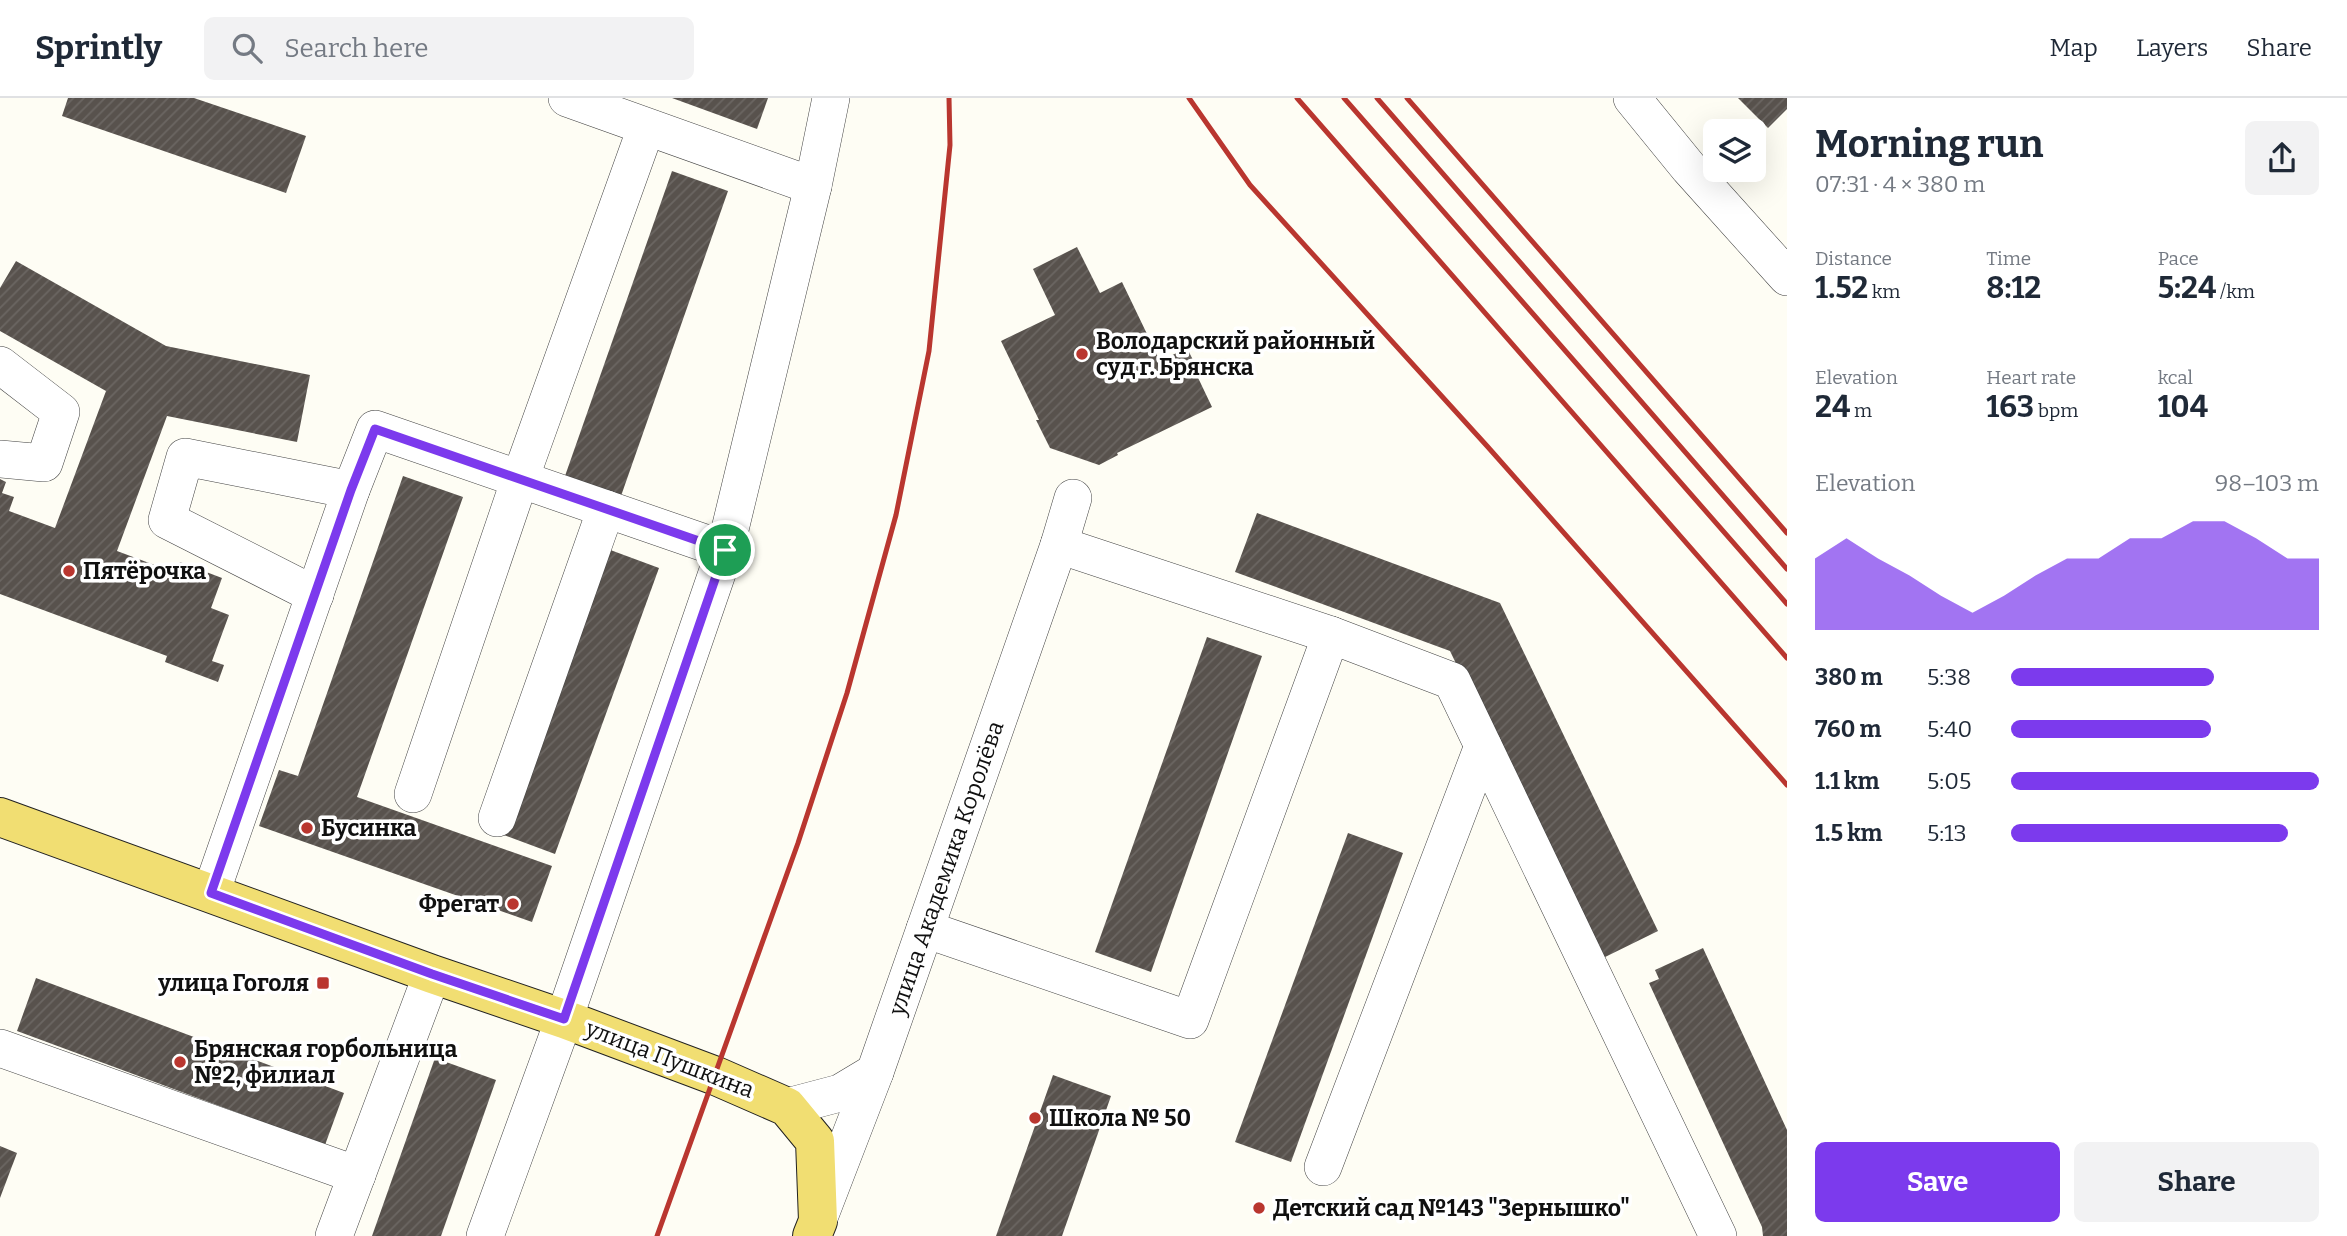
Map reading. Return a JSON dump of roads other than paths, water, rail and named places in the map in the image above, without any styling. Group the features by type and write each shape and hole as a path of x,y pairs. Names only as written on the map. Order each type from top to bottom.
{"main road":[{"name":"улица Пушкина","path":"0,817 432,974 564,1019 716,1076 787,1107 815,1141 815,1228"}],"street":[{"path":"567,98 813,186"},
{"path":"485,1236 564,1019 725,550 813,186 831,98"},
{"path":"1632,98 1689,169 1787,277"},
{"path":"413,794 520,479 646,128"},
{"path":"0,365 61,412 44,463 0,459"},
{"path":"211,893 351,490 375,429 725,550"},
{"path":"315,595 167,520 185,457 351,490"},
{"name":"улица Академика Королёва","path":"815,1228 875,1072 1073,498"},
{"path":"497,818 606,509"},
{"path":"1059,545 1331,635 1452,681 1718,1236"},
{"path":"925,929 1190,1020 1331,635"},
{"path":"1323,1167 1483,746"},
{"path":"334,1236 432,974"},
{"path":"0,1048 357,1175"},
{"path":"787,1107 840,1093 875,1072"}],"railway":[{"path":"657,1236 798,843 847,693 896,515 929,351 950,145 949,98"},
{"path":"1189,98 1250,185 1487,446 1787,785"},
{"path":"1297,98 1787,658"},
{"path":"1344,98 1787,604"},
{"path":"1377,98 1787,569"},
{"path":"1407,98 1787,533"}],"place":[{"name":"Володарский районный суд г. Брянска","path":"1082,354"},
{"name":"Пятёрочка","path":"69,571"},
{"name":"Бусинка","path":"307,828"},
{"name":"Фрегат","path":"513,904"},
{"name":"улица Гоголя","path":"323,983"},
{"name":"Брянская горбольница №2, филиал","path":"180,1062"},
{"name":"Школа № 50","path":"1035,1118"},
{"name":"Детский сад №143 \"Зернышко\"","path":"1259,1208"}]}
